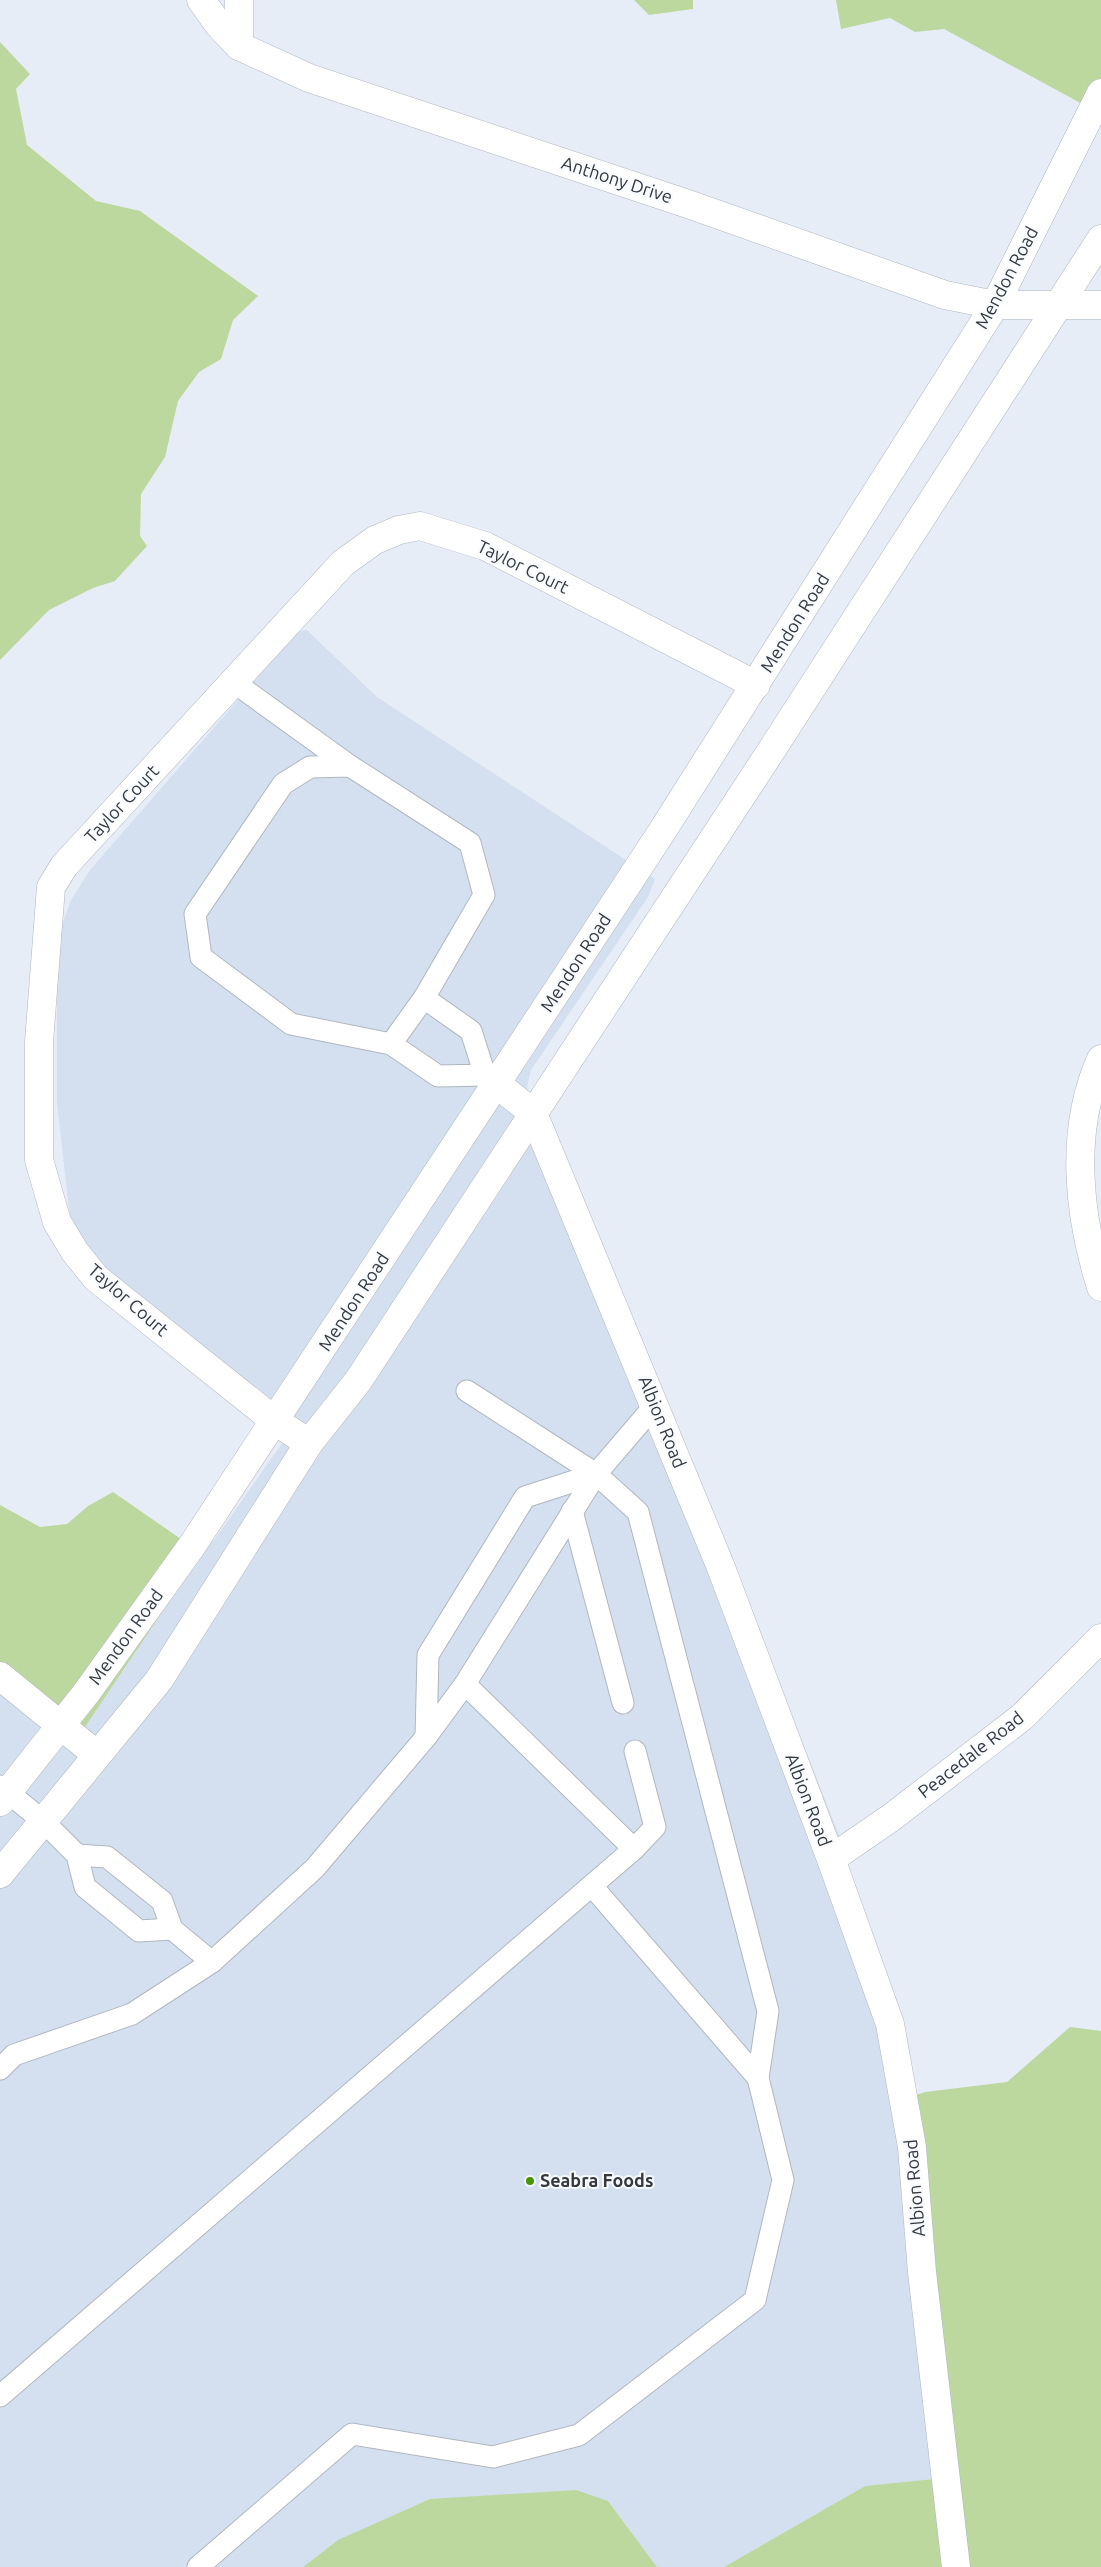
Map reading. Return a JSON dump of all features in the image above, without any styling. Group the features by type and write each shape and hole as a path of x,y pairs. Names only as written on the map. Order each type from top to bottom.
{"street":[{"name":"Anthony Drive","path":"201,0 219,25 239,46 309,78 688,204 945,295 995,305 1101,305"},
{"path":"239,0 239,46"},
{"name":"Mendon Road","path":"3,1793 61,1726 191,1548 275,1421 491,1079 756,685 995,305 1101,93"},
{"path":"0,1874 159,1680 309,1443 358,1381 771,751 1101,239"},
{"name":"Taylor Court","path":"309,1443 275,1421 96,1278 75,1252 57,1222 39,1160 39,1042 51,887 64,866 235,683 342,563 375,540 399,530 420,526 486,546 756,685"},
{"path":"1101,1060 1081,1124 1080,1192 1101,1287"},
{"name":"Albion Road","path":"491,1079 533,1113 720,1566 831,1859 890,2024 912,2147 922,2272 956,2567"},
{"name":"Peacedale Road","path":"831,1859 892,1817 1022,1717 1101,1638"},
{"path":"0,1676 97,1754"}],"lane":[{"path":"235,683 350,766 470,843 484,895 424,998 391,1044"},
{"path":"350,766 310,768 283,784 195,914 201,957 291,1024 391,1044 438,1076 491,1079 471,1031 424,998"},
{"path":"198,2567 352,2434 492,2457 579,2435 755,2300 784,2180 758,2078 768,2011 638,1512 596,1474 467,1391"},
{"path":"0,2069 14,2055 132,2014 212,1962 315,1868 426,1737 465,1684 596,1474 655,1405"},
{"path":"426,1737 428,1655 525,1497 596,1474"},
{"path":"572,1511 623,1703"},
{"path":"465,1684 634,1850"},
{"path":"0,2396 634,1850 655,1827 635,1751"},
{"path":"3,1793 43,1821 77,1855 85,1886 139,1931 172,1928"},
{"path":"77,1855 107,1857 162,1901 172,1928 212,1962"},
{"path":"592,1886 758,2078"}],"shaded area":[{"path":"307,630 377,697 655,879 648,897 531,1070 527,1087 745,1597 843,1845 851,1878 907,2044 953,2477 865,2486 724,2567 657,2567 608,2501 338,2540 303,2567 0,2567 0,1675 85,1727 200,1556 215,1539 287,1436 89,1258 70,1218 57,1103 57,938 71,900 90,870 298,631"}],"green space":[{"path":"634,0 693,0 693,9 649,15"},
{"path":"836,0 1101,0 1101,103 1097,112 944,29 915,32 890,18 841,29"},
{"path":"0,42 30,74 16,89 27,145 96,201 140,211 258,296 233,320 221,359 199,372 178,401 165,457 141,494 140,536 147,546 115,581 93,588 49,610 0,660"},
{"path":"113,1492 191,1546 200,1556 85,1727 75,1733 0,1675 0,1505 40,1527 67,1524 88,1506"},
{"path":"1070,2027 1101,2031 1101,2567 724,2567 865,2486 953,2477 916,2095 925,2092 1007,2082"},
{"path":"576,2490 608,2501 657,2567 303,2567 338,2540 430,2499"}],"place":[{"name":"Seabra Foods","path":"530,2181"}]}
